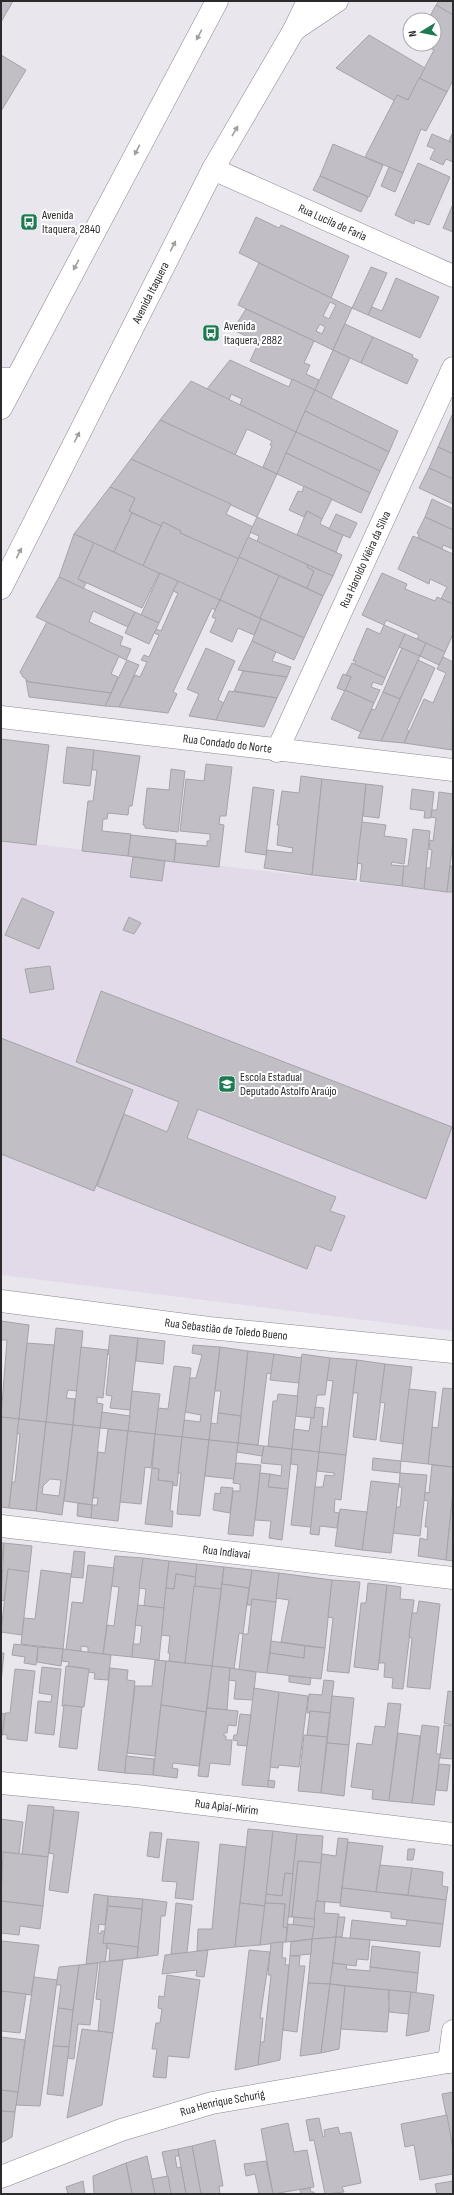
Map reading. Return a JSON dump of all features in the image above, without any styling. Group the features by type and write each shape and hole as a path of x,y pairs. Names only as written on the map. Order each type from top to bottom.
{"street":[{"path":"1,408 8,379 217,1"},
{"name":"Avenida Itaquera","path":"1,588 213,169 294,30 308,1"},
{"path":"294,30 337,1"},
{"name":"Rua Lucila de Faria","path":"213,169 453,276"},
{"name":"Rua Haroldo Viêira da Silva","path":"276,750 453,368"},
{"name":"Rua Condado do Norte","path":"1,717 453,770"},
{"name":"Rua Sebastião de Toledo Bueno","path":"1,1301 209,1328 453,1352"},
{"name":"Rua Indiavaí","path":"1,1526 453,1578"},
{"name":"Rua Apiaí-Mirim","path":"1,1783 136,1796 453,1834"},
{"path":"451,2061 453,2031"},
{"name":"Rua Henrique Schurig","path":"1,2177 41,2159 121,2130 212,2103 451,2061"}],"shaded area":[{"name":"Escola Estadual Deputado Astolfo Araújo","path":"1,840 453,893 453,1331 1,1275"}],"building":[{"path":"1,1 13,1 1,22"},
{"path":"439,1 453,1 453,15 436,5"},
{"path":"436,5 453,15 453,80 447,92 419,78 433,52 442,52 442,12 432,12"},
{"path":"369,35 425,68 408,100 397,95 395,101 336,68"},
{"path":"1,55 26,70 1,111"},
{"path":"419,78 447,92 426,131 421,129 403,173 365,157 397,95 408,100"},
{"path":"453,132 453,143 449,141"},
{"path":"432,134 453,143 453,162 446,159 443,165 430,159 435,149 427,146"},
{"path":"333,144 383,165 369,197 320,176"},
{"path":"418,163 450,177 429,225 415,220 414,224 395,215"},
{"path":"389,167 403,173 395,192 381,186"},
{"path":"320,176 368,197 361,212 313,190"},
{"path":"453,204 453,232 443,228"},
{"path":"256,217 279,228 281,225 349,256 331,298 239,253"},
{"path":"259,263 352,308 333,350 238,305","holes":["330,302 336,305 329,319 323,316","320,324 325,327 322,334 316,331"]},
{"path":"371,267 387,273 368,315 352,308"},
{"path":"396,278 439,297 420,338 368,315 372,307 382,311"},
{"path":"246,309 314,341 304,363 310,365 306,374 319,380 315,390 250,361 259,342 233,330"},
{"path":"345,324 373,337 361,363 333,350"},
{"path":"373,337 413,355 412,357 418,360 407,384 361,363"},
{"path":"333,350 350,358 331,398 315,390"},
{"path":"230,360 289,387 292,379 315,390 296,432 240,405 242,399 231,394 229,400 207,389"},
{"path":"191,381 296,432 277,474 263,467 272,446 270,445 272,441 247,429 235,455 160,420"},
{"path":"315,390 398,431 389,452 305,411"},
{"path":"305,411 389,452 380,471 296,432"},
{"path":"453,413 453,454 438,447"},
{"path":"160,420 277,474 257,517 131,459"},
{"path":"296,432 380,471 370,493 286,453"},
{"path":"438,447 453,454 453,479 429,468"},
{"path":"286,453 370,493 361,513 277,474"},
{"path":"131,459 231,504 226,514 253,527 239,559 180,533 181,531 163,522 161,526 129,511 135,498 110,487"},
{"path":"429,468 453,479 453,504 419,488"},
{"path":"304,486 332,499 322,519 307,511 304,517 289,510 298,491 302,492"},
{"path":"110,487 135,498 129,511 132,513 114,552 74,534"},
{"path":"432,499 453,509 453,530 425,517"},
{"path":"307,511 322,519 320,524 343,535 336,552 297,535"},
{"path":"132,513 161,526 143,566 114,552"},
{"path":"336,514 357,523 350,538 329,529"},
{"path":"257,517 342,555 333,576 257,542 259,536 250,532"},
{"path":"425,517 453,530 453,549 443,545 442,549 418,538 419,534 417,533"},
{"path":"163,522 181,531 180,533 239,559 220,600 143,566"},
{"path":"74,534 94,543 78,579 86,583 83,589 59,577"},
{"path":"413,536 453,554 453,604 441,599 447,587 430,579 429,584 398,569"},
{"path":"248,537 308,565 307,567 314,571 307,588 239,557"},
{"path":"94,543 159,573 142,608 78,579"},
{"path":"239,557 279,576 260,618 220,600"},
{"path":"308,565 333,576 323,596 307,588 314,571 307,567"},
{"path":"160,573 178,581 159,623 141,615"},
{"path":"382,573 407,584 405,589 435,601 437,597 453,604 453,634 445,652 417,639 419,635 386,620 384,625 362,615"},
{"path":"279,576 323,596 304,638 260,618"},
{"path":"59,577 135,612 128,627 93,611 89,622 123,637 120,645 131,649 126,660 36,617"},
{"path":"178,581 220,600 215,610 212,608 173,692 177,694 168,713 119,707 135,675 140,677 147,662 141,660 144,655 149,657 159,635 154,633 156,629 161,631 178,593 173,591"},
{"path":"220,600 261,619 254,635 238,628 232,642 210,632 216,619 212,617"},
{"path":"135,612 159,623 149,644 125,633"},
{"path":"261,619 304,638 294,660 252,641"},
{"path":"47,622 119,656 111,674 118,677 111,693 29,682 23,677 20,672"},
{"path":"384,625 405,634 385,678 354,665 356,661 353,661 367,628 380,634"},
{"path":"405,634 426,643 420,656 399,647"},
{"path":"252,641 276,652 272,661 291,667 287,677 238,670"},
{"path":"426,643 445,652 439,665 420,656"},
{"path":"206,648 235,661 218,700 224,703 216,720 189,716 199,694 187,689"},
{"path":"402,648 420,656 400,699 383,692"},
{"path":"443,657 453,662 452,750 404,743 424,699 433,703 446,673 437,669"},
{"path":"127,660 139,665 119,707 105,706"},
{"path":"418,660 435,668 407,730 409,731 404,743 381,741"},
{"path":"352,663 385,678 382,685 373,682 371,687 380,690 374,703 345,690 351,677 346,675"},
{"path":"243,671 287,677 277,698 234,691"},
{"path":"343,674 351,677 345,691 337,688"},
{"path":"26,680 29,682 111,693 105,706 29,697"},
{"path":"345,690 374,703 361,732 331,719"},
{"path":"229,691 277,698 264,727 216,720"},
{"path":"383,692 400,699 381,741 358,738 372,709 375,710"},
{"path":"1,739 49,745 36,845 1,841"},
{"path":"67,747 94,750 90,786 63,783"},
{"path":"94,750 140,756 132,806 129,806 128,815 108,813 107,819 103,819 102,831 131,834 128,856 82,851 88,801 93,801 97,770 92,770"},
{"path":"206,764 232,767 226,816 220,816 219,824 224,825 219,867 174,862 176,843 207,846 207,841 210,841 210,834 180,831 186,779 204,781"},
{"path":"171,769 185,771 178,832 145,828 145,825 143,825 147,788 169,790"},
{"path":"301,776 322,779 312,875 264,868 267,850 292,853 293,848 277,845 279,825 277,825 282,791 299,793"},
{"path":"322,779 366,784 356,880 312,875"},
{"path":"366,784 383,786 379,818 363,816"},
{"path":"253,787 274,790 266,855 245,852"},
{"path":"412,789 434,792 431,818 424,818 425,811 410,809"},
{"path":"439,792 453,794 453,840 447,892 424,889 426,868 430,868 432,850 429,849 430,840 433,841 436,818 431,817 432,810 437,810"},
{"path":"362,822 386,825 384,836 407,839 404,864 392,862 391,865 404,866 402,886 360,881 362,864 357,863"},
{"path":"413,829 430,831 424,889 402,886 404,866 408,866"},
{"path":"131,835 176,840 174,862 128,856"},
{"path":"133,857 165,861 162,881 130,877"},
{"path":"450,866 453,866 453,892 447,892"},
{"path":"22,898 54,912 39,949 5,935"},
{"path":"129,917 141,923 134,934 123,930"},
{"path":"50,966 54,989 30,993 25,969"},
{"path":"101,991 452,1127 426,1199 198,1109 187,1138 336,1197 330,1211 345,1216 331,1251 316,1245 307,1269 97,1186 124,1114 167,1132 179,1102 76,1062"},
{"path":"1,1038 133,1090 94,1191 1,1154"},
{"path":"1,1321 29,1325 19,1419 1,1417 7,1340 1,1340"},
{"path":"56,1328 83,1331 77,1391 68,1390 66,1398 75,1399 73,1425 46,1422"},
{"path":"110,1335 138,1338 130,1410 110,1408 112,1396 106,1395 110,1355 108,1354"},
{"path":"138,1338 165,1341 163,1364 136,1361"},
{"path":"27,1343 54,1345 46,1422 19,1419"},
{"path":"193,1345 220,1347 209,1440 182,1437 184,1420 200,1422 201,1415 185,1412 190,1378 196,1378 202,1355 192,1353"},
{"path":"81,1347 108,1350 103,1398 97,1397 97,1403 103,1404 100,1428 73,1425"},
{"path":"220,1347 248,1351 241,1416 218,1413 221,1391 215,1391"},
{"path":"248,1351 274,1354 272,1374 267,1373 258,1445 238,1443"},
{"path":"274,1354 302,1358 299,1383 270,1380"},
{"path":"302,1354 330,1358 325,1395 317,1395 314,1418 295,1416"},
{"path":"330,1358 357,1360 346,1455 319,1452 322,1426 327,1427 333,1381 327,1380"},
{"path":"357,1360 385,1364 376,1440 353,1437 358,1393 353,1393"},
{"path":"385,1364 412,1367 403,1444 380,1441 385,1403 380,1402"},
{"path":"174,1366 191,1368 182,1437 155,1434 158,1408 168,1409"},
{"path":"443,1388 453,1389 453,1467 428,1464 432,1427 438,1428"},
{"path":"409,1389 436,1392 428,1464 401,1461"},
{"path":"132,1391 160,1394 155,1434 128,1431"},
{"path":"278,1394 298,1396 292,1449 268,1446 273,1401 277,1401"},
{"path":"315,1407 324,1408 319,1452 292,1449 294,1429 309,1431 311,1418 314,1418"},
{"path":"102,1412 130,1416 128,1431 100,1428"},
{"path":"218,1413 241,1416 238,1443 209,1440 211,1423 217,1424"},
{"path":"1,1417 19,1419 9,1508 1,1507"},
{"path":"19,1419 46,1422 36,1511 9,1508 12,1482 15,1482 20,1434 17,1433"},
{"path":"46,1422 73,1425 62,1515 36,1511","holes":["50,1479 61,1480 59,1496 42,1494 43,1486"]},
{"path":"73,1425 100,1428 92,1505 64,1501"},
{"path":"108,1429 128,1431 118,1521 91,1518 92,1505 97,1505 98,1498 93,1498 98,1452 105,1453"},
{"path":"128,1431 155,1434 151,1468 145,1467 141,1504 120,1502"},
{"path":"155,1434 182,1437 177,1486 173,1485 173,1482 158,1480 159,1469 152,1468"},
{"path":"182,1437 209,1440 200,1516 177,1514 181,1473 178,1473"},
{"path":"209,1440 238,1443 234,1479 205,1476"},
{"path":"238,1443 264,1446 262,1456 237,1452"},
{"path":"264,1446 292,1449 288,1489 268,1487 270,1474 281,1476 282,1465 261,1463"},
{"path":"292,1449 319,1452 311,1527 291,1525 298,1465 291,1464"},
{"path":"319,1452 346,1455 341,1500 335,1499 334,1512 339,1513 337,1528 320,1526 319,1535 310,1534 315,1487 323,1487 325,1475 334,1476 334,1473 317,1471"},
{"path":"373,1458 401,1461 400,1473 372,1470"},
{"path":"236,1463 261,1465 253,1536 228,1534 233,1491 240,1491 240,1484 233,1483"},
{"path":"432,1465 453,1467 453,1491 446,1560 418,1556 420,1538 427,1540 428,1527 425,1527 428,1501 424,1500 425,1492 429,1493"},
{"path":"152,1468 159,1469 158,1480 173,1482 170,1511 173,1511 172,1527 145,1524"},
{"path":"260,1473 270,1474 268,1487 288,1489 282,1540 269,1538 271,1521 255,1520"},
{"path":"400,1473 427,1475 420,1536 393,1533 396,1507 400,1507 402,1487 399,1487"},
{"path":"371,1481 399,1484 391,1553 362,1550"},
{"path":"221,1487 233,1488 230,1513 213,1510 215,1493 220,1494"},
{"path":"453,1491 453,1561 446,1560"},
{"path":"78,1503 92,1505 91,1518 77,1516"},
{"path":"340,1509 367,1512 362,1550 335,1546"},
{"path":"1,1543 4,1543 1,1571"},
{"path":"4,1543 32,1546 29,1572 8,1569 4,1601 1,1600"},
{"path":"74,1551 85,1552 83,1578 71,1577"},
{"path":"115,1556 143,1558 132,1657 103,1654 107,1625 114,1626 119,1587 111,1586"},
{"path":"143,1558 169,1561 164,1608 144,1606 146,1589 139,1588"},
{"path":"169,1561 197,1564 196,1577 176,1574 174,1589 166,1588"},
{"path":"197,1564 224,1567 221,1589 194,1586"},
{"path":"88,1565 114,1568 103,1654 88,1652 88,1647 81,1646 81,1651 66,1650 72,1602 83,1603"},
{"path":"224,1567 252,1570 249,1588 222,1584"},
{"path":"8,1569 29,1572 22,1635 1,1632"},
{"path":"41,1570 71,1574 63,1649 21,1644 24,1618 35,1619"},
{"path":"252,1570 279,1573 276,1602 252,1599 252,1605 247,1605"},
{"path":"279,1573 332,1580 325,1648 281,1642 289,1600 276,1598"},
{"path":"176,1574 196,1577 185,1663 169,1661 170,1653 168,1653 170,1636 161,1635 166,1588 174,1589"},
{"path":"332,1580 360,1582 349,1673 327,1671 333,1618 328,1617"},
{"path":"368,1583 387,1585 378,1670 354,1667 361,1603 366,1603"},
{"path":"222,1584 249,1588 243,1634 239,1633 234,1669 212,1666"},
{"path":"387,1585 401,1587 400,1599 414,1600 403,1689 392,1688 393,1678 384,1677 385,1663 379,1663"},
{"path":"194,1586 221,1589 212,1666 185,1663"},
{"path":"252,1599 276,1602 267,1673 239,1670 243,1634 248,1634"},
{"path":"419,1601 440,1604 430,1689 407,1687 412,1638 409,1637 412,1613 417,1613"},
{"path":"138,1605 164,1608 159,1660 132,1657 133,1644 140,1644 142,1626 135,1625"},
{"path":"271,1641 305,1646 304,1658 270,1653"},
{"path":"14,1644 38,1647 36,1665 24,1663 25,1657 12,1655"},
{"path":"305,1646 325,1648 321,1679 267,1673 270,1653 304,1658"},
{"path":"38,1647 63,1649 61,1666 37,1662"},
{"path":"63,1649 111,1655 108,1680 94,1679 95,1673 88,1672 89,1669 68,1666 69,1662 62,1661"},
{"path":"1,1653 4,1653 1,1682"},
{"path":"155,1660 166,1661 155,1756 127,1753 135,1686 152,1686"},
{"path":"166,1661 212,1666 206,1712 161,1705"},
{"path":"66,1666 89,1669 84,1707 62,1706"},
{"path":"212,1666 230,1668 227,1710 207,1708"},
{"path":"42,1667 61,1669 54,1735 35,1733 38,1701 51,1702 52,1695 39,1693"},
{"path":"110,1668 128,1670 127,1680 135,1681 125,1773 98,1770"},
{"path":"230,1668 256,1672 253,1700 234,1699 236,1681 229,1680"},
{"path":"15,1669 35,1671 27,1741 7,1739 7,1735 2,1734 5,1713 10,1713"},
{"path":"289,1676 311,1678 310,1685 289,1682"},
{"path":"324,1680 334,1681 330,1713 310,1711 310,1713 307,1713 309,1694 322,1695"},
{"path":"254,1688 279,1692 268,1787 242,1785"},
{"path":"448,1691 453,1692 453,1725 444,1723"},
{"path":"279,1692 308,1696 299,1767 279,1765 278,1768 270,1767"},
{"path":"332,1696 354,1698 349,1745 327,1743"},
{"path":"388,1703 401,1704 389,1801 372,1799 373,1790 351,1787 357,1743 372,1745 375,1726 385,1727"},
{"path":"64,1705 82,1707 77,1749 59,1747"},
{"path":"161,1705 206,1712 199,1766 173,1763 172,1768 178,1769 177,1778 153,1775"},
{"path":"207,1708 238,1711 236,1726 228,1725 227,1733 224,1733 226,1740 232,1740 230,1765 210,1763 208,1777 198,1776"},
{"path":"310,1711 330,1713 327,1737 307,1735"},
{"path":"1,1713 5,1714 2,1736 1,1735"},
{"path":"240,1714 251,1715 247,1746 237,1745 238,1741 233,1740 234,1735 237,1735"},
{"path":"422,1725 439,1727 436,1754 440,1754 434,1805 412,1803"},
{"path":"444,1725 453,1726 453,1759 440,1758"},
{"path":"398,1733 420,1736 412,1803 389,1801"},
{"path":"304,1735 327,1737 321,1793 298,1791"},
{"path":"327,1743 349,1745 344,1796 321,1793"},
{"path":"126,1756 154,1759 153,1775 125,1773"},
{"path":"439,1764 450,1765 447,1791 436,1790"},
{"path":"268,1780 275,1781 274,1788 268,1787"},
{"path":"28,1805 54,1807 48,1857 22,1854"},
{"path":"54,1810 79,1812 68,1893 49,1890 54,1854 49,1853"},
{"path":"1,1819 23,1822 19,1854 1,1852"},
{"path":"248,1829 273,1831 265,1906 240,1903"},
{"path":"273,1831 297,1834 293,1874 285,1873 282,1896 266,1894"},
{"path":"150,1832 162,1833 159,1858 147,1856"},
{"path":"297,1834 323,1836 321,1863 298,1861 292,1917 288,1917"},
{"path":"338,1838 348,1839 340,1903 316,1901 322,1854 336,1856"},
{"path":"167,1839 199,1842 193,1900 175,1898 177,1882 162,1881"},
{"path":"348,1842 383,1846 376,1892 342,1888"},
{"path":"220,1844 246,1847 235,1947 197,1951 198,1929 212,1929"},
{"path":"408,1849 415,1849 413,1860 407,1860"},
{"path":"3,1852 48,1857 43,1906 1,1901"},
{"path":"298,1861 321,1863 315,1919 292,1917"},
{"path":"380,1865 412,1868 408,1895 376,1892"},
{"path":"412,1868 443,1872 442,1886 448,1887 446,1900 408,1895"},
{"path":"285,1873 293,1874 287,1928 283,1927 285,1904 265,1903 266,1894 282,1896"},
{"path":"342,1888 446,1900 443,1924 391,1918 391,1912 340,1906"},
{"path":"94,1894 108,1896 105,1925 99,1924 98,1933 101,1934 101,1931 105,1931 103,1943 107,1943 107,1948 105,1962 86,1964"},
{"path":"108,1896 143,1899 142,1909 108,1906"},
{"path":"143,1899 167,1902 165,1916 161,1916 158,1955 137,1958"},
{"path":"1,1901 43,1906 40,1929 20,1926 19,1935 1,1933"},
{"path":"316,1901 325,1902 324,1913 339,1914 336,1937 312,1939"},
{"path":"176,1903 192,1905 187,1953 171,1954"},
{"path":"240,1903 265,1906 260,1945 235,1947"},
{"path":"265,1903 285,1904 283,1927 287,1928 286,1942 260,1945"},
{"path":"108,1906 142,1909 138,1947 103,1943"},
{"path":"294,1917 315,1919 314,1927 293,1925"},
{"path":"338,1917 345,1917 342,1937 336,1937"},
{"path":"352,1920 406,1926 407,1920 443,1924 440,1947 350,1938"},
{"path":"288,1924 314,1927 312,1939 286,1942"},
{"path":"336,1937 330,1984 308,1983 312,1939"},
{"path":"336,1937 370,1940 368,1960 357,1959 356,1966 333,1963"},
{"path":"312,1939 311,1954 290,1956 291,1942"},
{"path":"1,1941 39,1945 31,1995 1,1991"},
{"path":"283,1942 282,1958 286,1958 285,1965 289,1965 280,2060 258,2065 260,2042 264,2042 271,1975 268,1975 271,1943"},
{"path":"107,1943 138,1947 137,1958 109,1961 110,1949 107,1948"},
{"path":"372,1946 420,1952 418,1973 370,1967"},
{"path":"208,1950 204,1977 196,1976 197,1970 162,1974 165,1955"},
{"path":"249,1950 270,1952 260,2018 263,2018 258,2065 235,2070"},
{"path":"290,1956 300,1956 299,1966 305,1966 297,2032 283,2030"},
{"path":"123,1960 113,2033 98,2031 101,2000 96,1999 100,1962"},
{"path":"98,1963 90,2025 78,2024 74,2059 67,2058 79,1965"},
{"path":"333,1963 347,1965 346,1969 370,1971 370,1967 418,1973 416,1993 330,1984"},
{"path":"79,1965 73,2010 58,2008 61,1985 56,1985 59,1967"},
{"path":"167,1975 200,1980 189,2058 168,2056 166,2078 153,2077 157,2049 152,2049 156,2023 160,2023 162,2009 158,2008 159,1996 164,1997"},
{"path":"34,1977 57,1980 40,2106 16,2105"},
{"path":"308,1983 330,1984 321,2053 300,2056"},
{"path":"330,1984 345,1986 339,2049 321,2053"},
{"path":"345,1986 389,1990 388,1999 390,1999 387,2032 341,2029"},
{"path":"389,1990 411,1992 409,2014 389,2012"},
{"path":"1,1991 26,1994 20,2033 1,2031"},
{"path":"411,1992 434,1995 429,2031 406,2036"},
{"path":"58,2008 73,2010 69,2047 53,2046"},
{"path":"82,2029 113,2033 102,2105 67,2118"},
{"path":"1,2037 25,2040 18,2092 1,2090"},
{"path":"53,2046 69,2047 63,2096 47,2094"},
{"path":"1,2090 18,2092 15,2112 1,2111"},
{"path":"453,2092 453,2150 442,2094"},
{"path":"1,2111 15,2112 12,2137 1,2143"},
{"path":"447,2115 453,2150 453,2174 420,2180 414,2145 405,2147 401,2124"},
{"path":"319,2118 323,2137 325,2136 324,2130 338,2127 340,2134 351,2132 361,2183 342,2187 344,2192 325,2194 314,2140 310,2141 306,2120"},
{"path":"288,2123 294,2152 307,2150 314,2187 273,2194 261,2129"},
{"path":"215,2140 223,2186 219,2186 220,2194 201,2194 192,2146"},
{"path":"192,2146 201,2194 186,2194 178,2149"},
{"path":"178,2149 179,2156 175,2156 177,2168 181,2167 186,2194 171,2194 162,2152"},
{"path":"147,2156 155,2194 132,2194 126,2163"},
{"path":"266,2161 273,2194 255,2194 259,2193 255,2174 246,2176 244,2164"},
{"path":"126,2163 132,2194 94,2194 93,2176"},
{"path":"168,2176 171,2194 155,2194 152,2179"},
{"path":"83,2181 85,2194 68,2194 66,2187"},
{"path":"453,2181 453,2194 437,2194 435,2184"},
{"path":"310,2188 311,2192 314,2192 314,2194 301,2194 300,2190"}],"place":[{"name":"Avenida Itaquera, 2840","path":"29,222"},
{"name":"Avenida Itaquera, 2882","path":"211,333"},
{"name":"Escola Estadual Deputado Astolfo Araújo","path":"227,1084"}]}
